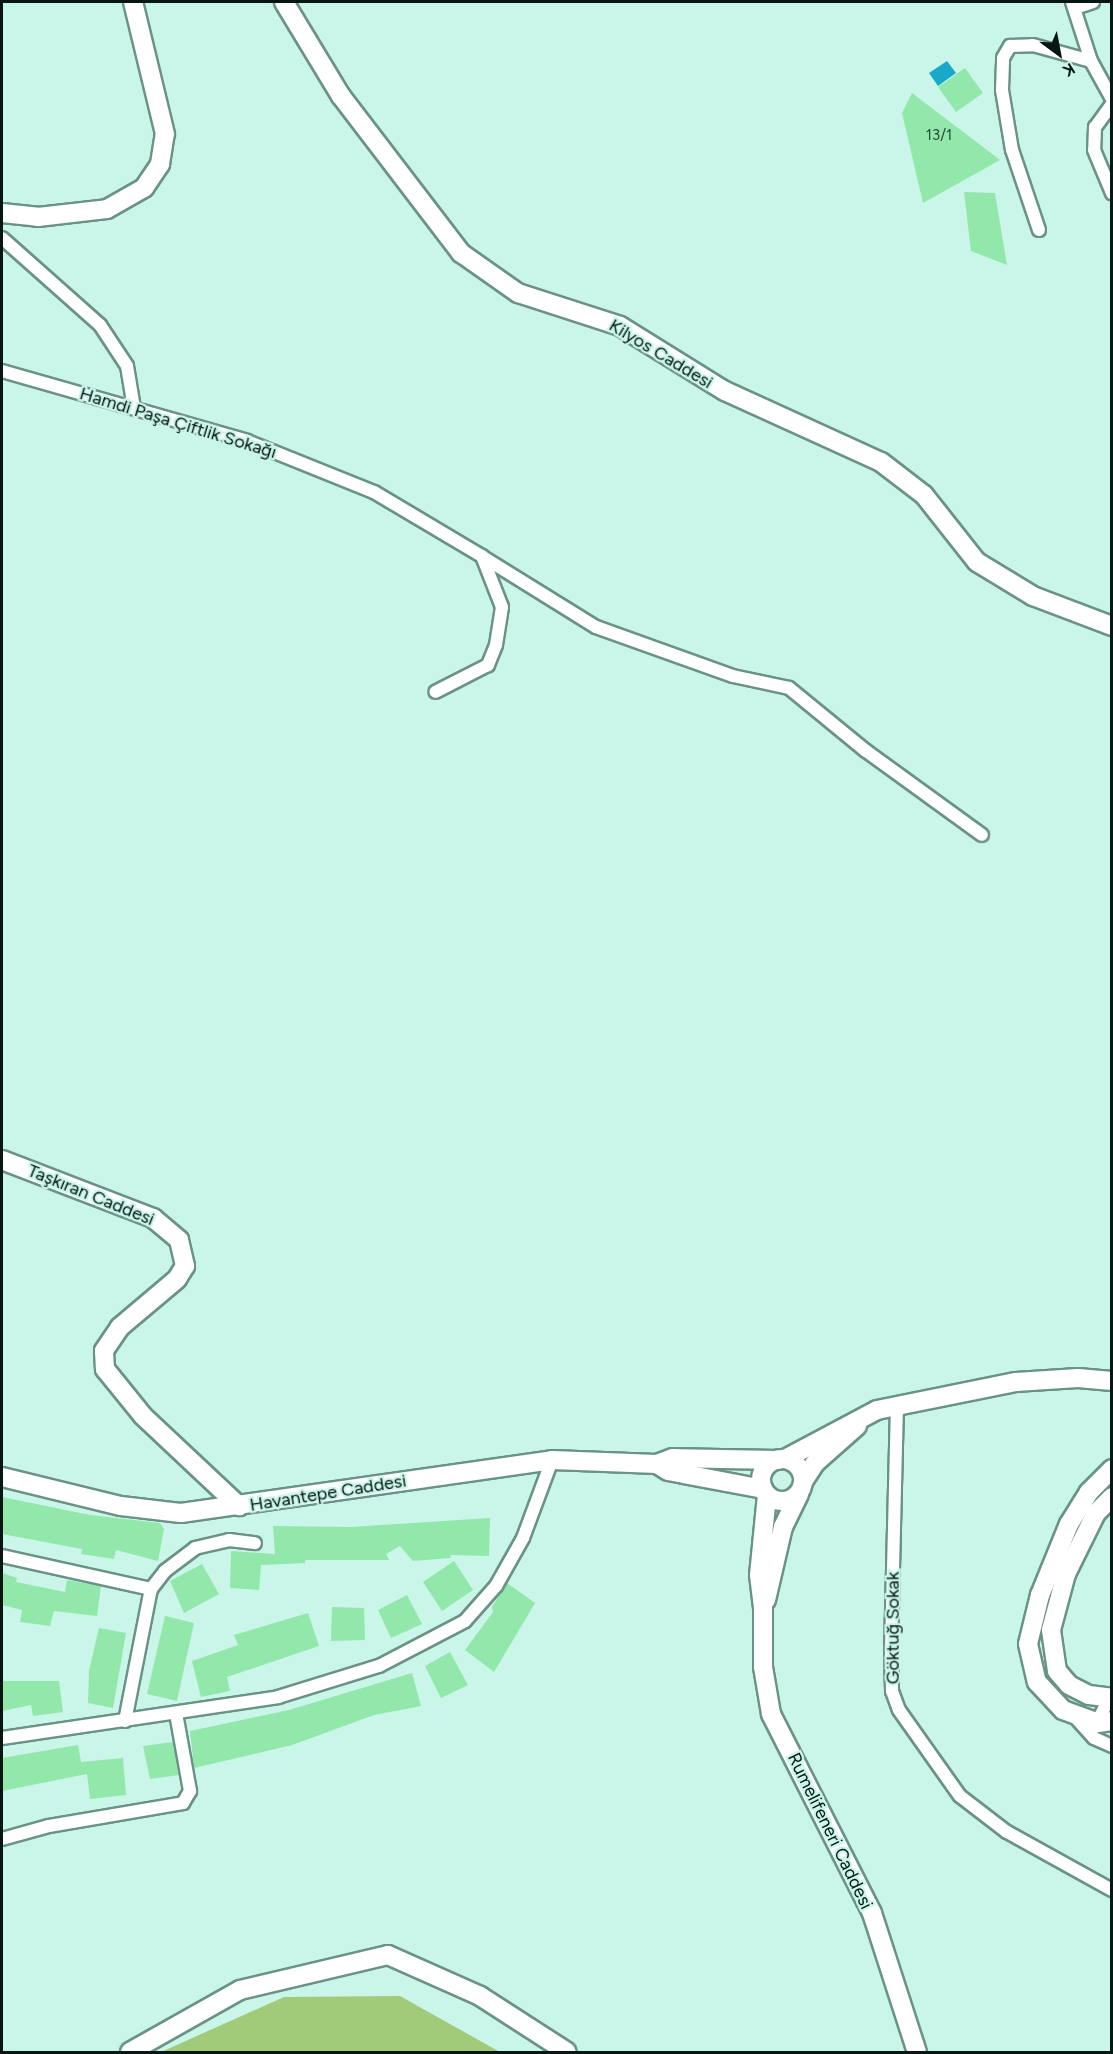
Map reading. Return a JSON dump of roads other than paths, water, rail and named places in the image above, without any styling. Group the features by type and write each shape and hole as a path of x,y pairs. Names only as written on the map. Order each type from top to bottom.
{"street":[{"path":"2,213 38,217 107,208 144,188 160,164 165,134 133,2"},
{"name":"Kilyos Caddesi","path":"284,2 341,96 462,253 518,293 620,326 725,392 881,462 924,495 978,562 1033,596 1112,626"},
{"path":"1094,2 1073,5 1091,62 1112,99"},
{"path":"1040,230 1012,150 1002,90 1003,58 1010,46 1033,45 1091,62"},
{"path":"1112,104 1095,127 1094,150 1112,193"},
{"path":"2,238 100,325 126,366 134,408"},
{"name":"Hamdi Paşa Çiftlik Sokağı","path":"2,371 247,441 374,492 597,627 733,676 789,688 866,751 982,835"},
{"path":"435,692 488,666 496,645 502,607 482,556"},
{"name":"Taşkıran Caddesi","path":"2,1160 153,1218 179,1240 185,1252 181,1272 120,1327 104,1351 105,1369 143,1416 239,1506"},
{"name":"Rumelifeneri Caddesi","path":"782,1460 864,1417 897,1406 1016,1382 1078,1378 1112,1381"},
{"name":"Göktuğ Sokak","path":"897,1406 891,1650 892,1691 899,1710 960,1796 1007,1832 1112,1890"},
{"name":"Rumelifeneri Caddesi","path":"764,1607 783,1527 801,1487 815,1463 864,1417"},
{"name":"Havantepe Caddesi","path":"2,1477 121,1506 181,1513 552,1460 657,1464 673,1458 782,1460"},
{"path":"2,1738 125,1722 278,1697 379,1666 465,1621 496,1586 523,1538 552,1460"},
{"path":"782,1460 799,1466 801,1487 787,1501 765,1492 762,1474 782,1460"},
{"name":"Havantepe Caddesi","path":"657,1464 668,1471 765,1492"},
{"path":"1112,1469 1089,1491 1069,1524 1040,1595 1028,1644 1037,1682 1063,1710 1101,1727 1112,1746"},
{"name":"Rumelifeneri Caddesi","path":"765,1492 759,1575 764,1607 762,1667 771,1714 872,1913 917,2052"},
{"path":"1101,1727 1110,1700 1089,1695 1069,1685 1057,1671 1051,1630 1066,1574 1096,1513 1112,1497"},
{"path":"125,1722 152,1589 165,1571 195,1548 229,1540 255,1543"},
{"path":"2,1556 152,1589"},
{"path":"2,1839 49,1826 183,1803 190,1791 176,1713"},
{"path":"130,2052 240,1990 388,1955 480,1996 567,2052"}],"water":[{"path":"947,61 956,73 938,86 929,73"}]}
